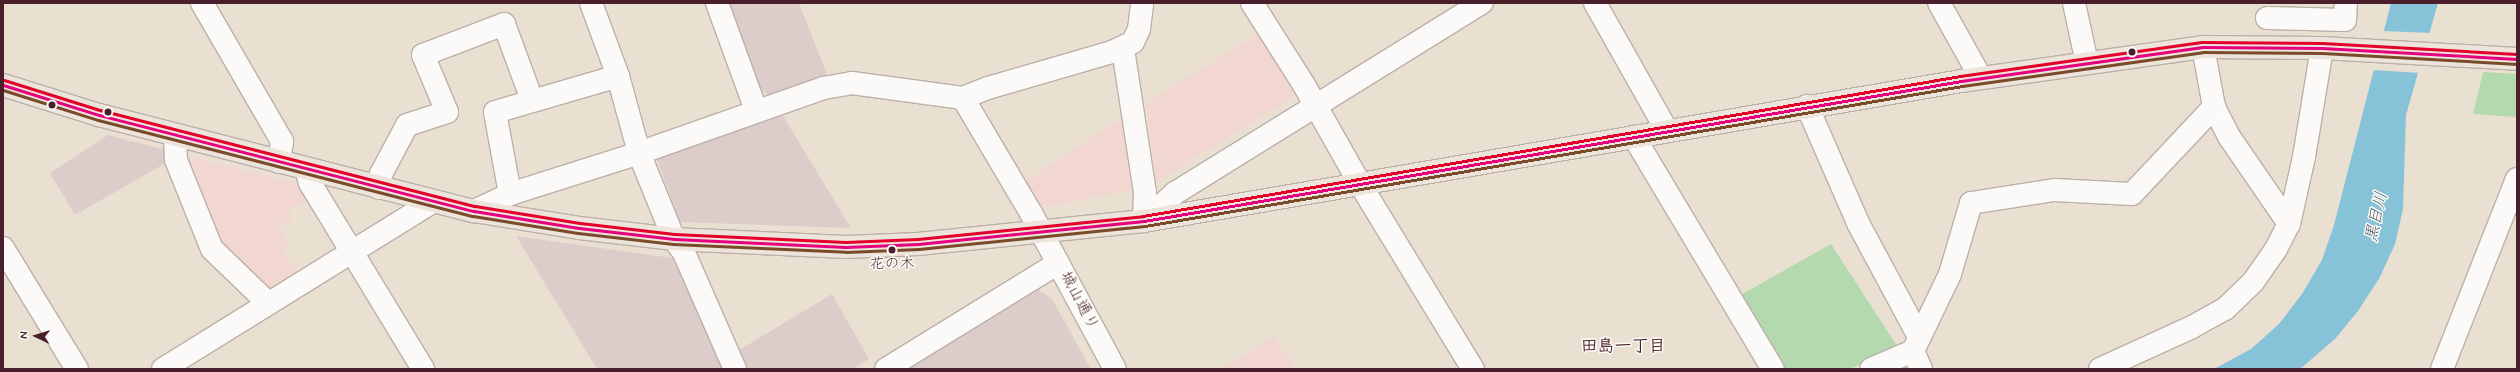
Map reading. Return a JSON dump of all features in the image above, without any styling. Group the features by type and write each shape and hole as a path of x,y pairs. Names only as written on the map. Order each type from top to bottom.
{"main road":[{"path":"3,85 59,104 432,202 474,211 579,228 674,239 846,247 918,244 1042,233 1144,221 1807,106 1981,78 2203,47 2331,48 2517,59"}],"street":[{"path":"202,3 282,141 279,162"},
{"path":"591,3 618,76 639,153 674,239 684,253 735,369"},
{"path":"717,3 756,110"},
{"path":"474,211 510,194 639,153 756,110 824,88 852,83 963,98 988,88 1123,49 1133,42 1140,29 1142,3"},
{"path":"1252,3 1316,106 1360,184 1473,369"},
{"path":"1144,221 1175,193 1482,3"},
{"path":"1595,3 1667,131"},
{"path":"1939,3 1981,78"},
{"path":"2074,3 2087,63"},
{"path":"2268,47 2265,10 2345,20 2346,3"},
{"path":"379,188 381,174 407,125 447,112 423,55 504,24 532,100"},
{"path":"2203,47 2214,106 2230,138 2289,224"},
{"path":"2100,369 2192,327 2225,309 2253,282 2276,249 2289,224 2331,48"},
{"path":"1123,49 1145,192 1144,221"},
{"path":"510,194 495,112 618,76"},
{"name":"城山通り","path":"963,98 1042,233 1115,369"},
{"path":"1807,106 1858,222 1918,352"},
{"path":"1872,369 1918,352 1950,274 1970,203 2054,190 2132,194 2214,106"},
{"path":"175,135 176,160 212,249 268,303"},
{"path":"1634,137 1773,369"},
{"path":"306,169 310,183 423,369"},
{"path":"2442,369 2517,179"},
{"path":"163,369 350,251 432,202"},
{"path":"3,248 77,369"},
{"path":"886,369 1058,263"}],"shaded area":[{"path":"728,3 799,3 828,77 769,95 760,90"},
{"path":"1260,33 1298,94 1156,182 1146,103"},
{"path":"780,111 851,228 680,222 655,154"},
{"path":"1126,116 1137,189 1041,208 1025,181"},
{"path":"108,135 166,150 171,160 75,215 50,173"},
{"path":"184,155 304,185 314,199 289,209 292,220 279,226 289,245 282,249 298,273 268,292 216,244"},
{"path":"516,236 679,259 729,369 597,369"},
{"path":"1038,289 1052,299 1091,369 907,369"},
{"path":"832,294 869,359 853,369 743,369 736,352"},
{"path":"1275,337 1294,369 1221,369"}],"green space":[{"path":"2483,72 2517,74 2517,117 2473,114"},
{"path":"1831,244 1899,349 1849,369 1783,369 1737,297"}],"water":[{"name":"黒目川","path":"2391,3 2438,3 2406,115 2403,209 2395,244 2380,277 2358,311 2335,339 2300,369 2214,369 2251,349 2279,324 2302,294 2322,260 2334,225"}],"pier":[{"path":"2382,31 2432,33 2421,73 2372,70"}],"transit line":[{"path":"4,80 100,110 475,206 580,223 674,234 846,242 918,239 1143,216 1960,76 2202,42 2322,43 2517,54"},
{"path":"3,85 99,115 474,211 579,228 674,239 846,247 918,244 1144,221 1961,81 2203,47 2322,48 2517,59"},
{"path":"3,90 98,120 473,216 578,233 673,244 846,252 919,249 1145,226 1962,86 2203,52 2322,53 2517,64"}],"place":[{"name":"花の木","path":"892,250"}],"district":[{"name":"田島一丁目","path":"1623,347"}]}
